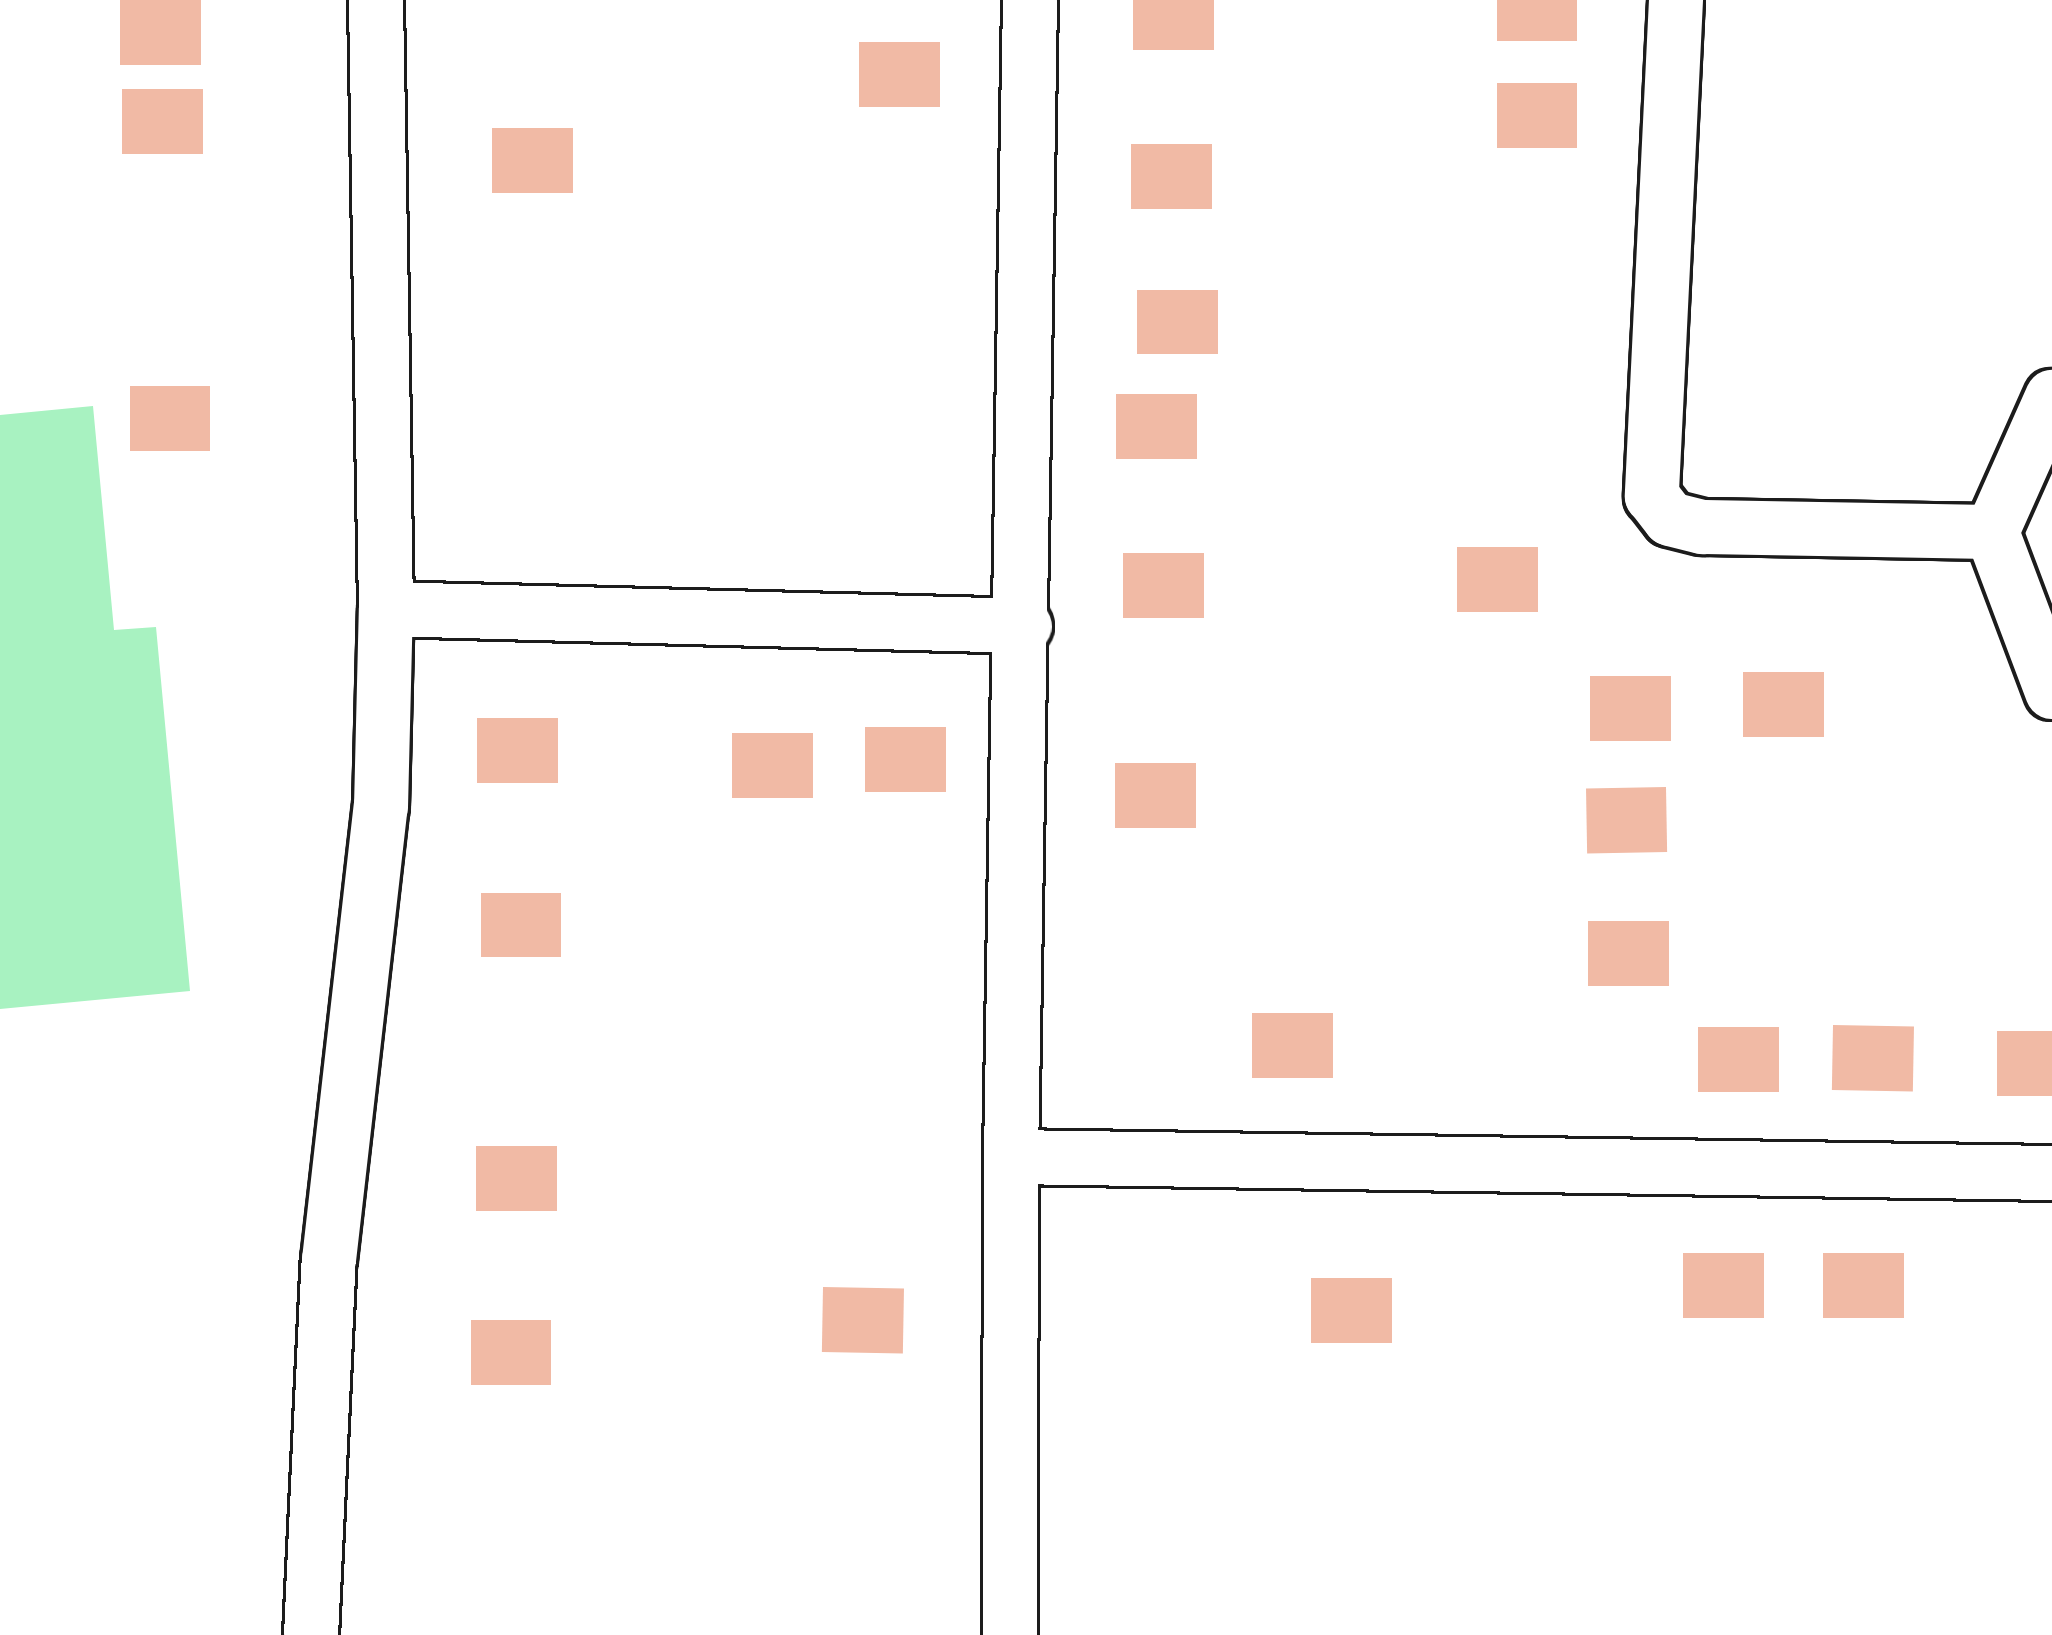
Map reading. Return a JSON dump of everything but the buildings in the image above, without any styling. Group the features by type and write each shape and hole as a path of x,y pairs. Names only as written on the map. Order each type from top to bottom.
{"street":[{"path":"311,1635 329,1260 381,807 386,609 376,0"},
{"path":"1010,1635 1011,1157 1025,626 1030,0"},
{"path":"1676,0 1652,496 1670,518 1703,527 1992,532"},
{"path":"2052,397 1992,532 2052,692"},
{"path":"386,609 1025,626"},
{"path":"1011,1157 2052,1173"}],"green space":[{"path":"93,406 114,630 156,627 190,991 0,1009 0,415"}]}
